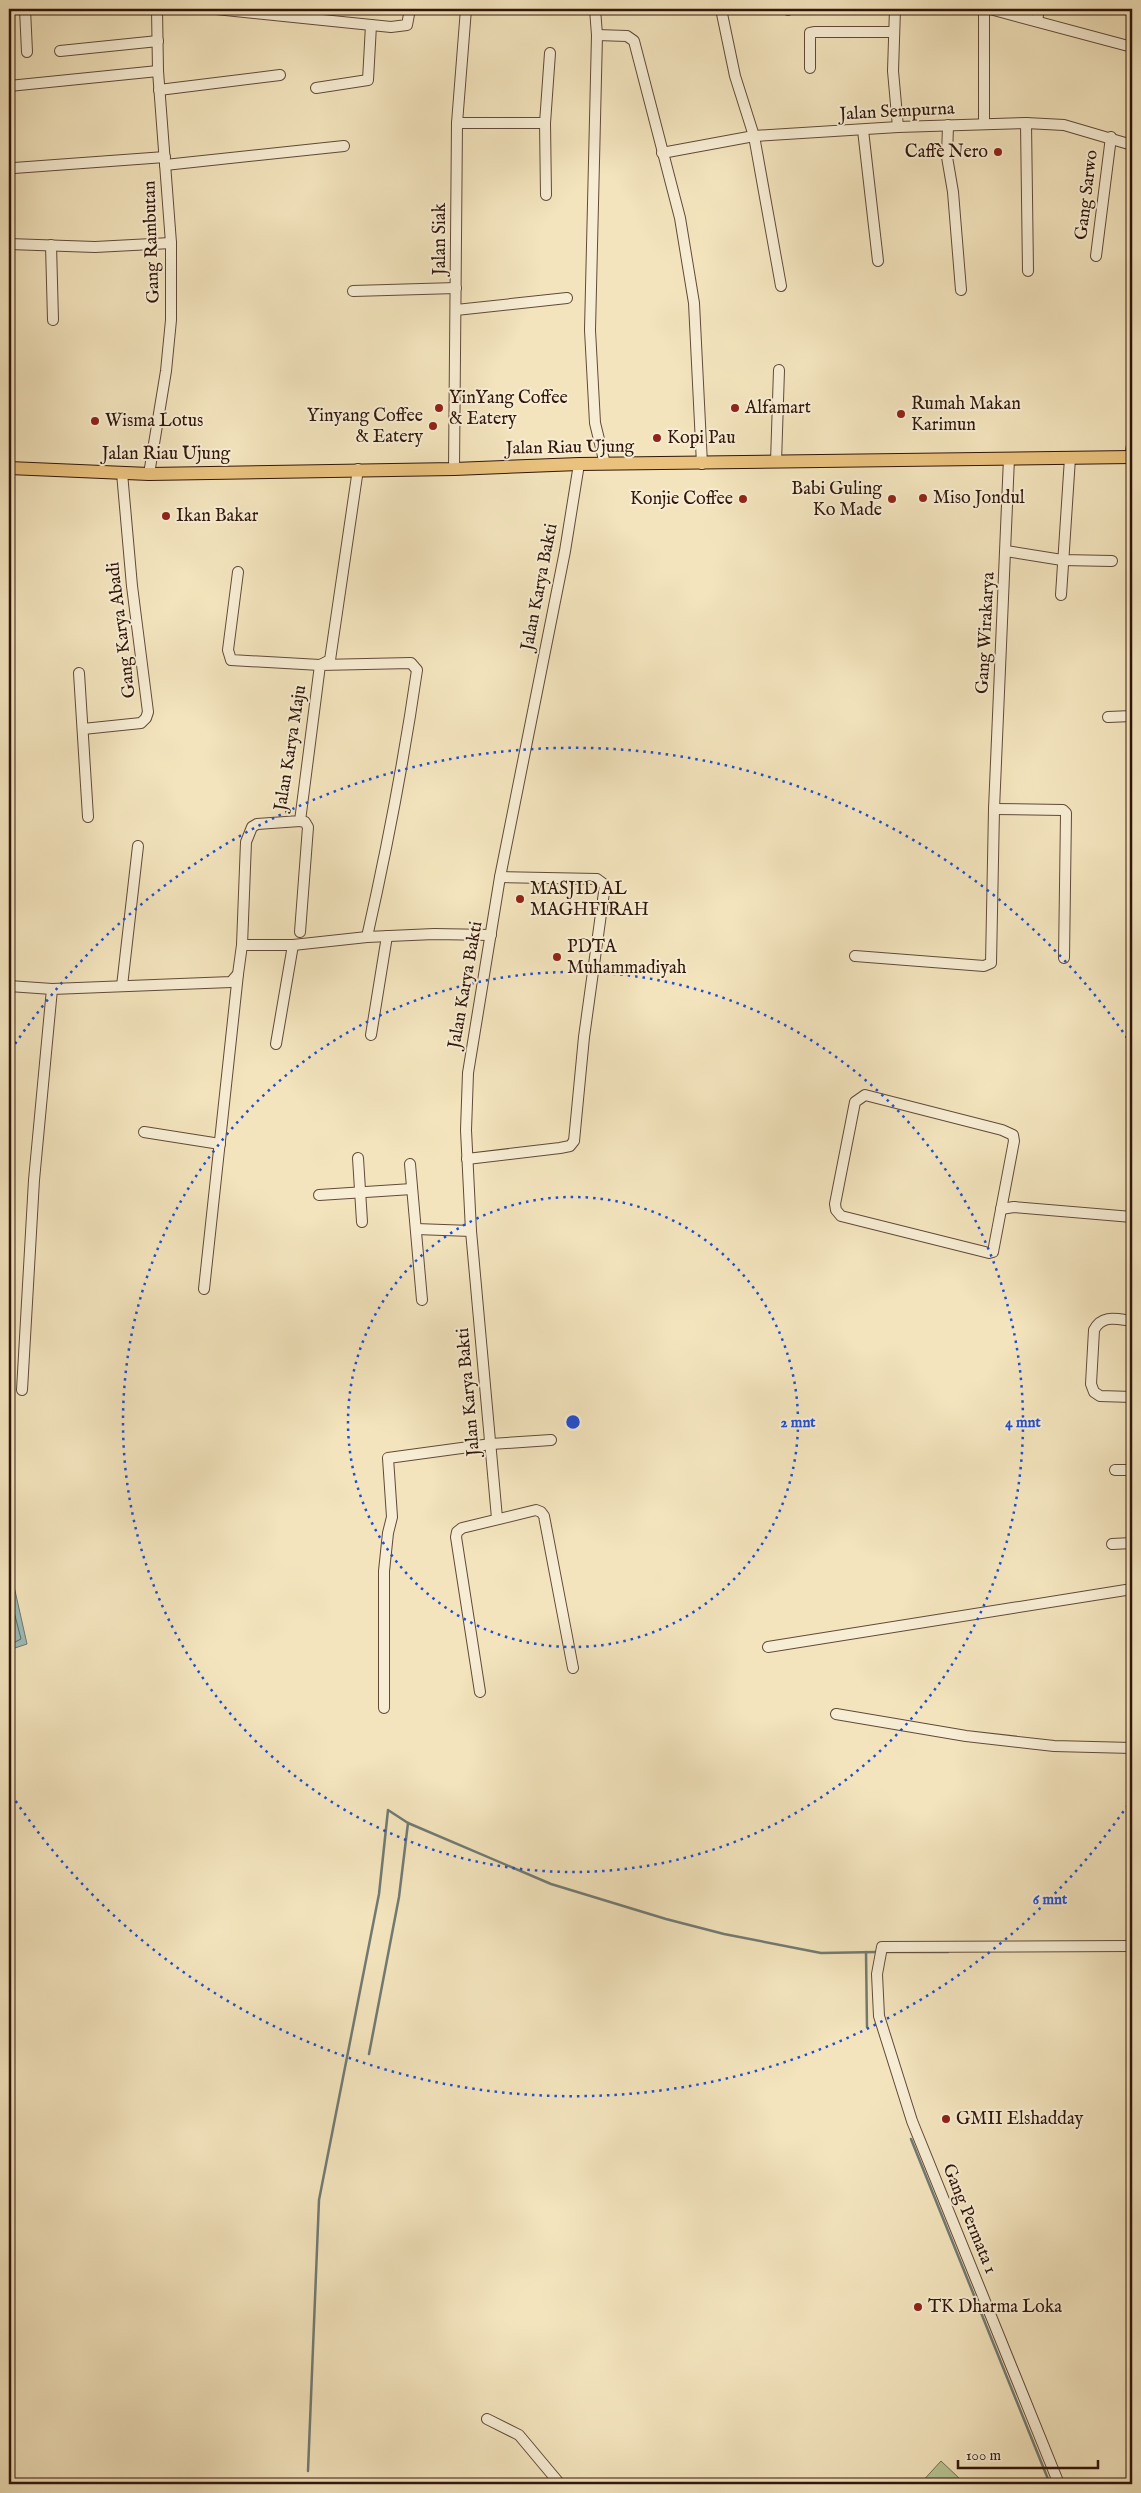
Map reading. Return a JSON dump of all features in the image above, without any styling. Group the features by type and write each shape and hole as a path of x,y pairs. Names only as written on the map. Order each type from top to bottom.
{"main road":[{"name":"Jalan Riau Ujung","path":"9,468 149,474 454,469 579,464 702,464 1070,458 1132,453"}],"street":[{"path":"25,9 27,52"},
{"name":"Gang Rambutan","path":"149,474 166,371 171,320 172,244 158,71 157,9"},
{"path":"216,9 404,27 409,21 410,9"},
{"name":"Jalan Siak","path":"454,469 457,123 466,9"},
{"path":"595,9 597,35 590,330 595,423 605,464"},
{"path":"721,9 735,76 754,136 781,286"},
{"path":"895,9 893,71 898,127"},
{"path":"984,9 984,124"},
{"path":"990,9 1132,47"},
{"path":"1037,22 1039,9"},
{"path":"316,88 368,80 371,25"},
{"path":"810,68 810,33 893,32"},
{"path":"597,35 627,36 634,40 680,218 694,303 702,464"},
{"path":"60,51 158,41"},
{"path":"546,195 545,123 550,53"},
{"path":"9,86 158,71"},
{"path":"160,90 280,75"},
{"path":"457,123 545,123"},
{"path":"1026,123 1028,271"},
{"name":"Jalan Sempurna","path":"662,153 754,136 898,127 1026,123 1064,125 1132,145"},
{"path":"948,125 947,157 961,290"},
{"path":"863,130 878,261"},
{"name":"Gang Sarwo","path":"1096,256 1111,138"},
{"path":"14,168 165,161 344,146"},
{"path":"9,244 95,246 172,244"},
{"path":"51,245 53,320"},
{"path":"353,291 456,288"},
{"path":"456,310 567,298"},
{"path":"776,462 779,370"},
{"name":"Gang Wirakarya","path":"855,956 984,966 991,963 994,809 1009,458"},
{"path":"1061,594 1070,458"},
{"name":"Jalan Karya Bakti","path":"497,1518 470,1230 467,1159 468,1072 500,877 564,551 579,464"},
{"name":"Jalan Karya Maju","path":"320,665 330,660 332,656 358,470"},
{"name":"Gang Karya Abadi","path":"83,729 140,723 146,718 148,712 132,586 122,473"},
{"path":"1006,551 1062,560 1112,561"},
{"path":"238,572 228,650 229,658 231,660 320,665"},
{"name":"Jalan Karya Maju","path":"320,665 411,663 417,667 390,838 367,937"},
{"name":"Jalan Karya Maju","path":"204,1289 220,1144 235,978 242,946 248,834 252,827 257,824 302,821 320,665"},
{"path":"79,674 88,817"},
{"path":"1108,717 1132,716"},
{"path":"994,809 1063,810 1066,813 1064,958"},
{"path":"300,932 308,827 302,821"},
{"path":"122,986 138,846"},
{"path":"467,1159 560,1148 570,1146 574,1141 584,1037 604,885 597,880 500,877"},
{"path":"242,946 293,945 387,936 491,935"},
{"path":"371,1035 387,936"},
{"path":"276,1044 293,945"},
{"path":"9,986 52,988 122,986 235,978"},
{"path":"22,1390 33,1188 52,988"},
{"path":"865,1095 1002,1130 1013,1135 1014,1141 1001,1209 996,1246 993,1252 989,1253 840,1216 835,1204 855,1102 865,1095"},
{"path":"144,1132 220,1144"},
{"path":"358,1158 362,1222"},
{"path":"410,1164 422,1300"},
{"path":"319,1195 412,1189"},
{"path":"1001,1209 1014,1207 1132,1217"},
{"path":"416,1229 470,1230"},
{"path":"1132,1321 1106,1318 1098,1323 1094,1330 1091,1384 1094,1392 1100,1396 1132,1397"},
{"path":"384,1708 384,1571 392,1517 387,1459 490,1444 551,1440"},
{"path":"1115,1470 1132,1470"},
{"path":"480,1692 456,1537 457,1532 462,1528 497,1518 536,1510 544,1516 573,1668"},
{"path":"1112,1544 1132,1543"},
{"path":"768,1647 1132,1589"},
{"path":"836,1714 966,1736 1054,1746 1132,1748"},
{"name":"Gang Permata 1","path":"1060,2484 912,2121 878,2016 877,1974 881,1952 1132,1946"},
{"path":"487,2419 520,2435 560,2484"}],"green space":[{"path":"941,2461 960,2479 955,2484 920,2484"}],"water":[{"path":"9,1564 27,1644 9,1650"}],"waterway":[{"path":"308,2471 319,2200 379,1894 388,1810 408,1823 551,1884 666,1919 724,1934 821,1953 878,1952"},
{"path":"369,2054 399,1897 408,1823"},
{"path":"866,1952 867,2027"},
{"path":"884,1952 948,1952"},
{"path":"911,2139 1050,2484"},
{"path":"1038,2484 1047,2479"}],"place":[{"name":"Caffè Nero","path":"998,152"},
{"name":"YinYang Coffee & Eatery","path":"439,408"},
{"name":"Alfamart","path":"735,408"},
{"name":"Rumah Makan Karimun","path":"901,414"},
{"name":"Wisma Lotus","path":"95,421"},
{"name":"Yinyang Coffee & Eatery","path":"433,426"},
{"name":"Kopi Pau","path":"657,438"},
{"name":"Miso Jondul","path":"923,498"},
{"name":"Konjie Coffee","path":"743,499"},
{"name":"Babi Guling Ko Made","path":"892,499"},
{"name":"Ikan Bakar","path":"166,516"},
{"name":"MASJID AL MAGHFIRAH","path":"520,899"},
{"name":"PDTA Muhammadiyah","path":"557,957"},
{"name":"GMII Elshadday","path":"946,2119"},
{"name":"TK Dharma Loka","path":"918,2307"}]}
